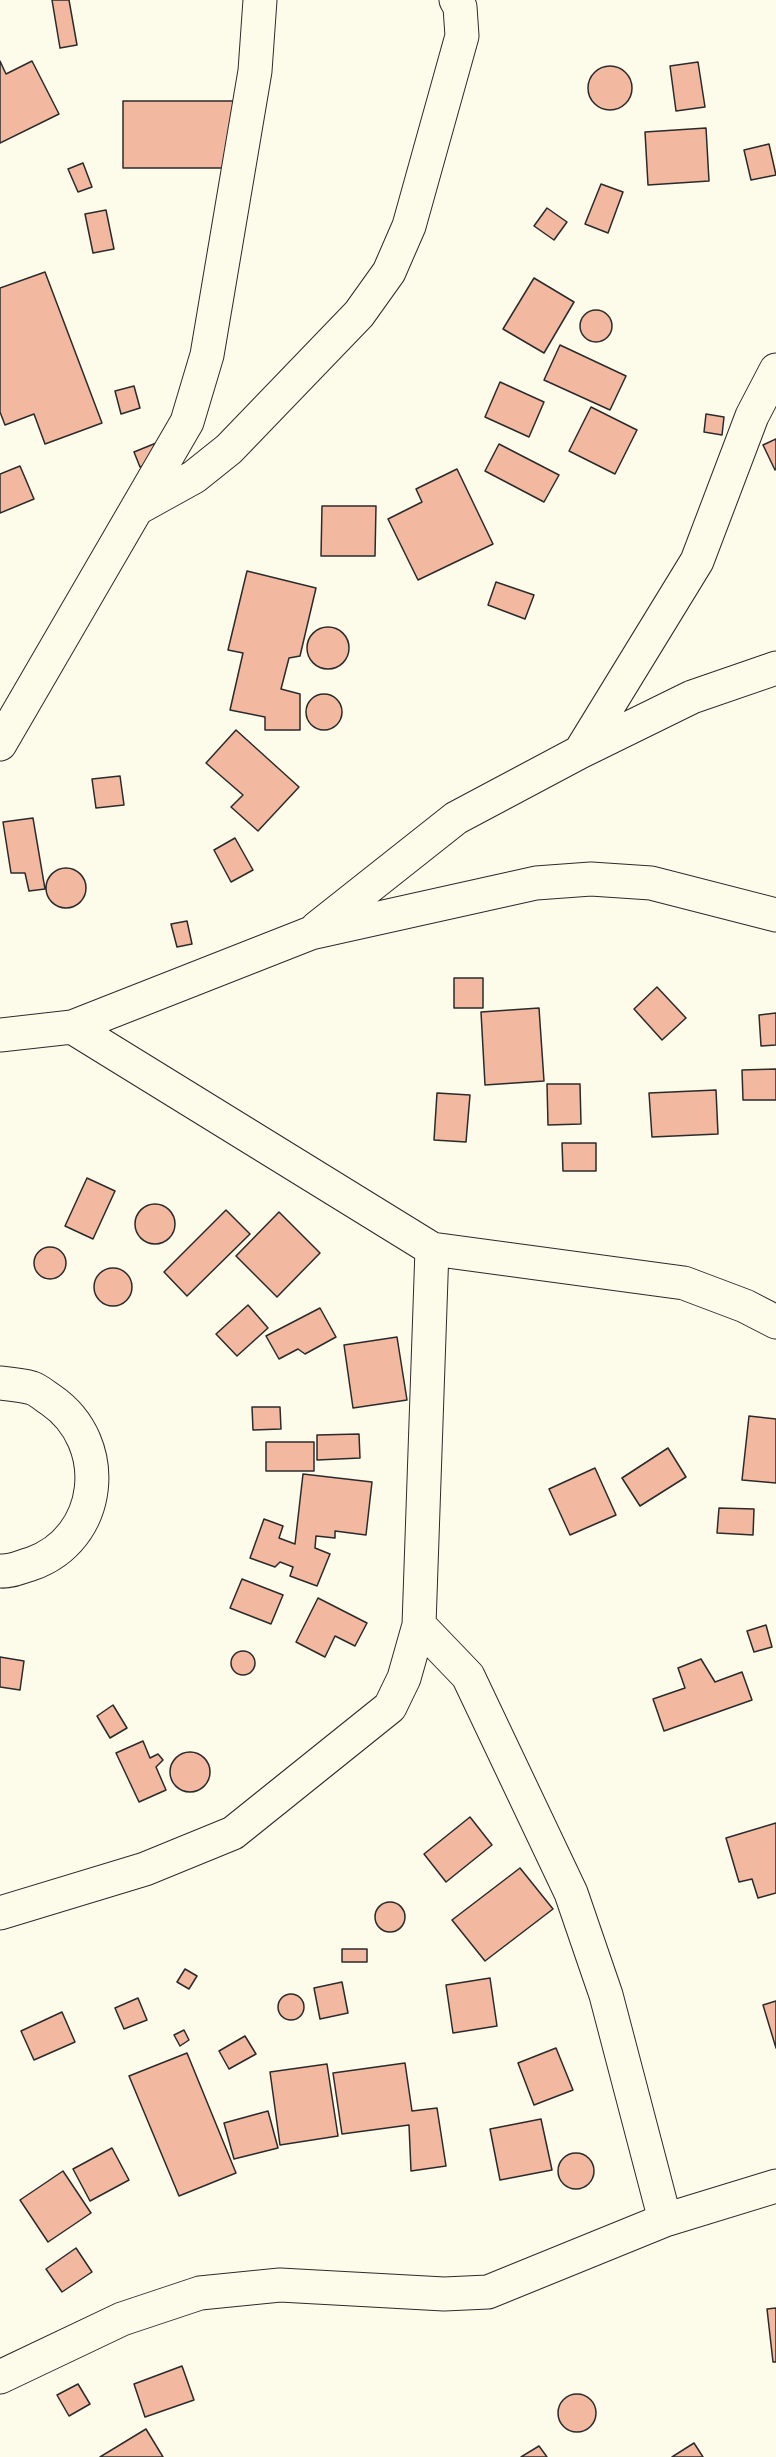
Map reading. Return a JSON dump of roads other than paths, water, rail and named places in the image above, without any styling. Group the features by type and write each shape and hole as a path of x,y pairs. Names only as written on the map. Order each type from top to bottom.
{"street":[{"path":"0,744 187,422 207,355 255,71 260,0"},
{"path":"138,508 194,477 229,449 359,314 389,272 409,226 462,36 460,7 456,0"},
{"path":"580,752 697,561 752,416 776,370"},
{"path":"311,933 456,818 580,752 692,697 776,668"},
{"path":"0,1035 72,1027 311,933 536,883 591,879 651,883 776,915"},
{"path":"72,1027 432,1249 684,1283 745,1306 776,1322"},
{"path":"0,1913 145,1869 233,1833 390,1707 404,1678 419,1625 432,1249"},
{"path":"0,1383 33,1388 68,1412 89,1447 93,1489 78,1528 48,1558 8,1572 0,1571"},
{"path":"419,1625 468,1676 571,1893 606,1995 665,2220"},
{"path":"0,2377 122,2319 200,2293 280,2285 444,2294 488,2292 665,2220 776,2186"}]}
